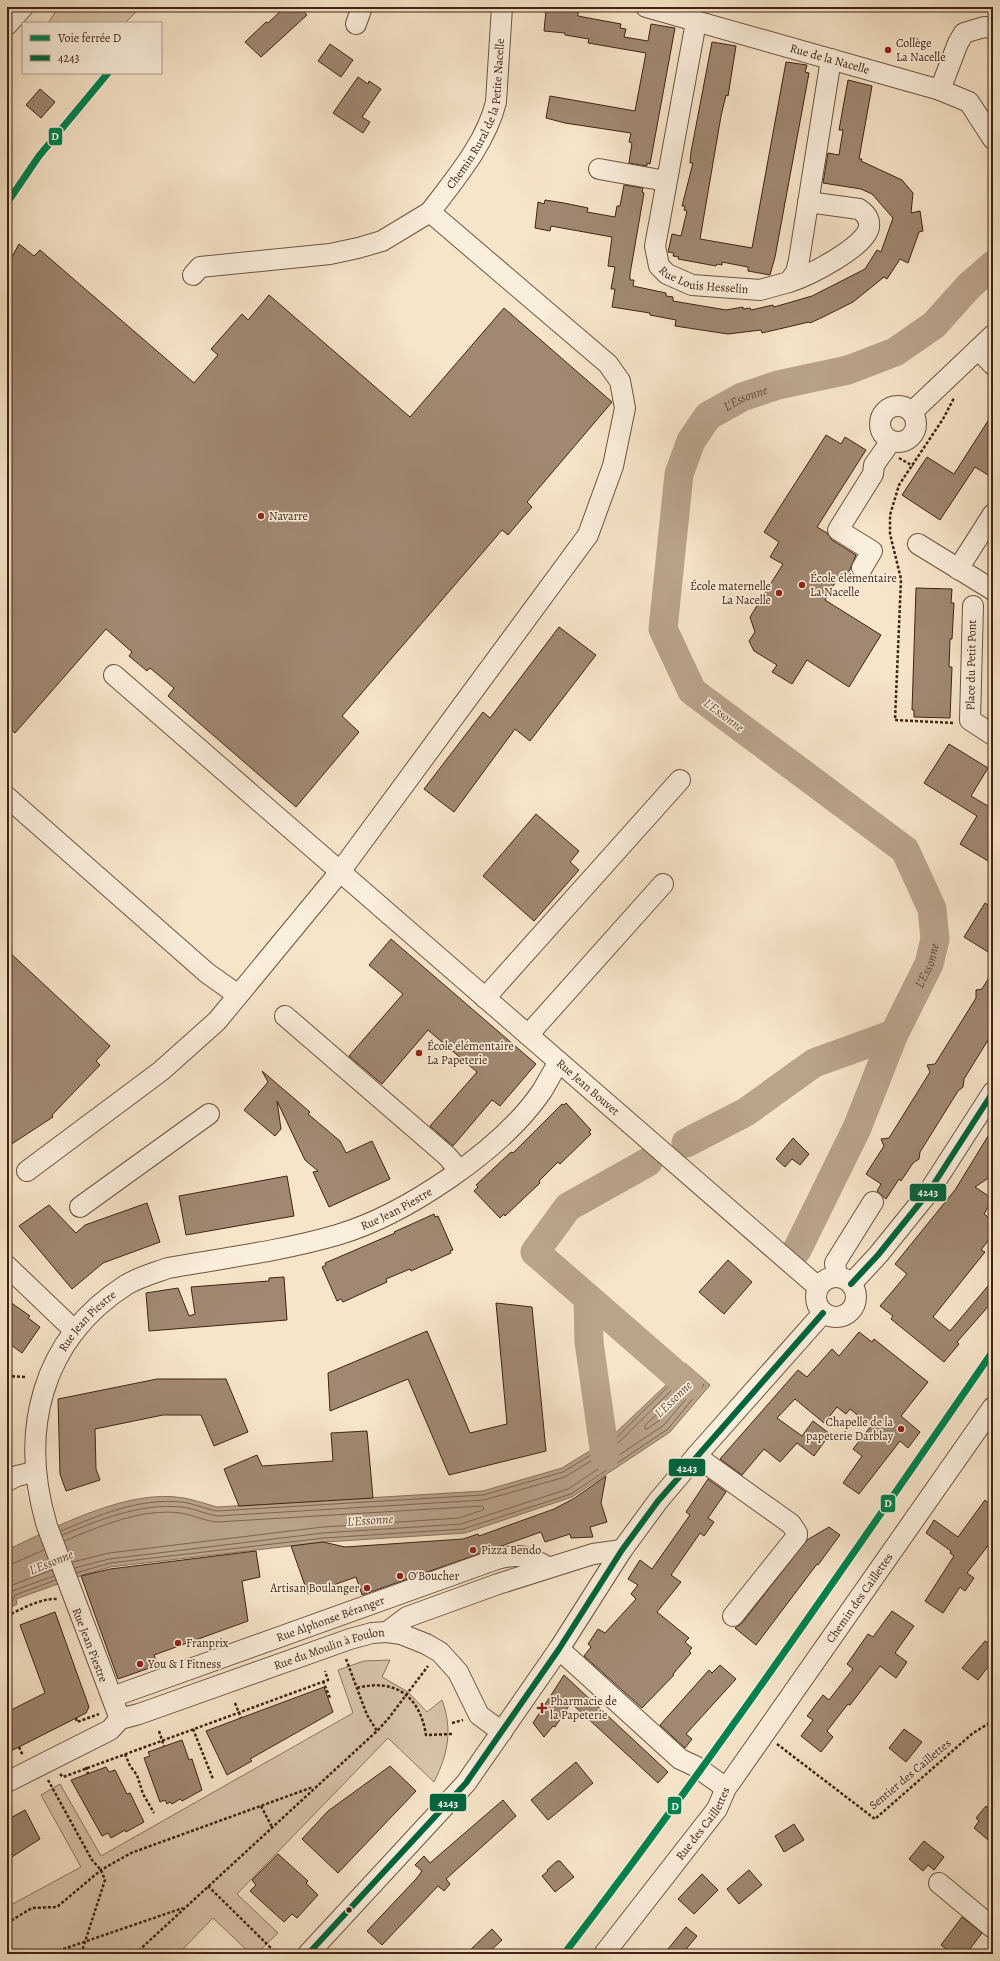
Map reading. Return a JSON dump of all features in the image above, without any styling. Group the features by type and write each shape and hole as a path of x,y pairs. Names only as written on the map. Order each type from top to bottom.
{"street":[{"path":"7,25 22,7"},
{"name":"Chemin Rural de la Petite Nacelle","path":"430,212 463,166 492,116 496,102 502,7"},
{"name":"Rue de la Nacelle","path":"646,7 940,90 969,102 993,139"},
{"name":"Rue Louis Hesselin","path":"696,22 655,246 659,266 667,274 692,285 718,288 760,290 808,276 863,240 869,227 869,221 859,209 808,202"},
{"path":"940,90 958,43 964,33 984,27 993,28"},
{"path":"789,282 796,272 799,260 832,59"},
{"path":"599,169 666,180"},
{"path":"28,1172 160,1071 217,1021 339,873 588,534 613,466 625,408 620,381 608,364 430,212 382,241 358,248 330,254 200,267 193,275"},
{"path":"912,412 993,335"},
{"path":"978,349 993,365"},
{"path":"896,406 908,408 912,412 917,423 913,435 903,442 891,441 886,438 880,427 882,416 890,407 896,406"},
{"path":"862,568 872,551 838,530 873,474 874,465 891,441"},
{"path":"958,569 993,514"},
{"path":"918,544 993,590"},
{"name":"Place du Petit Pont","path":"973,606 970,720 993,735"},
{"name":"Rue Jean Bouvet","path":"114,675 339,873 812,1281"},
{"path":"485,998 680,780"},
{"path":"7,797 207,973 238,995"},
{"path":"528,1035 663,884"},
{"path":"285,1016 447,1156 459,1170"},
{"name":"Rue Jean Piestre","path":"120,1720 112,1697 63,1593 40,1506 34,1472 39,1402 47,1380 61,1352 75,1331 109,1298 127,1285 150,1274 168,1268 300,1244 339,1234 383,1217 417,1200 459,1170 505,1133 541,1091 559,1062"},
{"path":"873,1202 835,1263 844,1280 856,1296 853,1309 842,1317 835,1318 823,1313 816,1301 812,1281 844,1280 878,1256 928,1193 993,1092"},
{"path":"80,1207 209,1114"},
{"path":"7,1266 75,1331"},
{"path":"308,1954 466,1783 559,1649 622,1550 658,1501 823,1313"},
{"name":"Chemin des Caillettes","path":"726,1788 993,1408"},
{"path":"696,1456 791,1524 797,1532 797,1536 733,1616"},
{"path":"7,1481 18,1476 34,1472"},
{"path":"387,1632 414,1615 548,1567 593,1554 622,1550"},
{"name":"Rue Alphonse Béranger","path":"112,1697 511,1555 524,1555 548,1567"},
{"name":"Rue du Moulin à Foulon","path":"120,1720 147,1712 350,1638 372,1633 387,1632 412,1638 440,1652 458,1672 479,1716 502,1732"},
{"name":"Rue des Caillettes","path":"559,1649 680,1759 695,1766 726,1788 717,1809 604,1954"},
{"path":"7,1782 110,1730 120,1720"},
{"path":"939,1883 993,1928"}],"path":[{"path":"954,397 943,419 899,485 890,515 890,534 901,579 895,720 957,723"},
{"path":"7,1376 27,1377"},
{"path":"7,1616 20,1609 51,1599 63,1593"},
{"path":"136,1954 315,1786 376,1731 388,1719 430,1664"},
{"path":"348,1666 367,1714 376,1731"},
{"path":"59,1773 62,1777 323,1682 328,1680 325,1671"},
{"path":"323,1682 330,1698"},
{"path":"357,1688 380,1684 390,1686 406,1695 419,1710 423,1719 426,1735 452,1734"},
{"path":"235,1703 241,1718"},
{"path":"76,1718 77,1722 97,1713"},
{"path":"452,1723 467,1720"},
{"name":"Sentier des Caillettes","path":"764,1734 875,1819 973,1733 993,1721"},
{"path":"193,1729 213,1779"},
{"path":"159,1731 164,1746"},
{"path":"19,1747 22,1754"},
{"path":"125,1754 130,1766 137,1775 143,1794 154,1812"},
{"path":"84,1762 88,1774"},
{"path":"46,1776 92,1860 101,1870 105,1880 81,1954"},
{"path":"7,1923 32,1908 57,1907 101,1870 131,1853 315,1786"},
{"path":"261,1806 272,1827"},
{"path":"208,1886 277,1954"},
{"path":"49,1954 186,1907"}],"shaded area":[{"path":"59,7 141,7 126,22 49,22"},
{"path":"390,1660 382,1677 408,1692 427,1712 442,1700 448,1732 446,1752 439,1772 434,1782 388,1738 237,1894 278,1933 256,1954 251,1954 213,1918 178,1954 7,1954 7,1907 81,1867 41,1795 60,1784 101,1856 353,1713 338,1670 364,1661"}],"water":[{"path":"685,1363 710,1385 670,1432 572,1497 465,1533 325,1542 110,1567 16,1599 17,1604 7,1609 7,1550 47,1531 93,1512 116,1504 162,1496 184,1498 217,1507 483,1491 562,1468 609,1439 666,1385"}],"building":[{"path":"285,7 299,7 307,15 261,57 245,42 266,22 268,23"},
{"path":"552,8 578,12 578,16 621,24 620,28 626,29 624,37 648,41 651,24 675,28 650,164 647,163 647,166 629,163 632,143 629,142 631,133 565,123 546,118 550,96 635,111 646,53 588,43 589,39 565,35 565,33 544,31 546,10 552,10"},
{"path":"712,42 736,46 728,96 726,95 721,116 700,239 752,248 786,62 807,65 805,72 809,73 775,257 770,275 748,271 748,267 722,262 722,265 717,264 716,266 678,259 679,257 673,256 674,253 668,252 672,234 681,236 687,211 684,210 685,206 682,206 693,163 690,163 691,152"},
{"path":"330,44 353,60 341,77 318,61"},
{"path":"358,77 368,84 369,81 381,89 362,117 370,122 363,133 333,113"},
{"path":"848,80 872,86 859,159 862,159 861,161 902,180 913,193 911,213 920,211 923,231 919,232 908,263 900,259 887,279 884,277 853,302 823,317 810,323 762,333 761,330 728,334 675,326 676,320 650,315 650,313 612,307 615,289 611,289 615,267 608,266 612,237 551,226 550,231 535,228 538,202 544,204 545,200 564,203 588,208 587,212 615,217 617,206 620,206 624,185 643,188 642,192 644,193 630,274 630,280 634,280 633,286 666,293 666,296 673,297 673,301 726,310 743,307 743,309 750,308 751,310 773,305 774,307 812,296 865,269 877,250 881,252 893,218 872,194 861,189 823,183 828,153 839,155 843,130 839,130"},
{"path":"40,89 55,102 41,118 26,105"},
{"name":"Navarre","path":"19,244 34,256 40,250 194,383 218,355 211,349 242,314 248,320 269,295 410,417 504,308 612,402 527,502 532,507 508,535 502,530 342,716 359,732 296,807 168,696 174,688 150,668 147,671 129,656 132,652 106,629 15,733 7,726 7,266"},
{"path":"993,413 993,478 975,467 940,520 902,495 927,457 954,474"},
{"path":"826,435 841,444 845,437 866,450 817,527 827,533 832,540 856,555 848,574 842,571 825,600 881,635 849,687 807,660 792,684 772,672 777,665 754,651 749,641 755,632 750,617 783,564 770,557 779,542 764,532"},
{"path":"916,588 952,589 951,603 954,603 949,667 952,667 950,718 914,717 914,710 912,710"},
{"path":"559,627 596,655 530,741 515,729 454,812 424,789 483,712 490,718"},
{"path":"949,744 988,768 971,796 993,809 993,864 960,844 977,816 924,783"},
{"path":"536,814 579,851 570,862 579,870 534,921 483,876"},
{"path":"985,903 993,908 993,955 964,937"},
{"path":"391,939 536,1064 500,1106 492,1100 453,1146 430,1126 477,1072 428,1030 382,1084 349,1056 403,994 369,965"},
{"path":"7,950 110,1046 96,1061 100,1065 52,1115 53,1117 7,1147"},
{"path":"993,971 993,1032 964,1079 963,1087 958,1091 920,1152 919,1159 913,1163 901,1181 899,1179 886,1199 877,1191 881,1184 866,1174 884,1146 881,1139 889,1138 930,1072 927,1065 935,1064 976,998 976,990 982,989"},
{"path":"262,1071 310,1112 308,1114 340,1141 346,1153 372,1141 390,1179 329,1207 313,1172 318,1171 305,1160 277,1101 281,1129 275,1136 244,1110 268,1082"},
{"path":"566,1103 591,1130 589,1132 591,1134 560,1164 558,1162 539,1181 540,1183 505,1216 504,1214 500,1218 474,1191 478,1187 476,1185 511,1152 513,1153 562,1104 564,1105"},
{"path":"993,1128 993,1175 975,1187 993,1199 984,1214 993,1221 993,1234 981,1250 985,1252 933,1317 950,1331 993,1280 993,1301 957,1342 959,1344 944,1362 891,1319 893,1316 880,1306 907,1274 895,1264 955,1190"},
{"path":"793,1138 809,1154 800,1165 792,1159 785,1167 776,1159"},
{"path":"287,1176 294,1216 186,1235 179,1196"},
{"path":"147,1203 160,1242 103,1263 72,1289 19,1226 49,1205 76,1233 85,1225"},
{"path":"434,1214 435,1217 438,1216 453,1250 450,1251 451,1253 411,1271 410,1269 386,1279 387,1282 343,1302 341,1299 337,1301 322,1267 326,1265 325,1263 395,1233 394,1232"},
{"path":"728,1260 752,1282 724,1314 699,1292"},
{"path":"284,1277 287,1320 149,1331 146,1293 178,1288 189,1316 195,1314 191,1287 269,1281 269,1278"},
{"path":"7,1300 30,1316 28,1318 40,1327 22,1353 7,1342"},
{"path":"496,1303 532,1307 546,1451 449,1475 408,1379 330,1411 328,1373 427,1331 470,1433 507,1424"},
{"path":"859,1332 872,1342 874,1339 928,1382 901,1416 920,1432 908,1448 900,1441 859,1494 843,1483 862,1456 853,1449 871,1426 850,1409 846,1414 837,1407 824,1423 795,1399 777,1418 802,1436 813,1421 830,1434 814,1456 797,1443 780,1462 764,1449 742,1475 720,1459 798,1370 807,1377 832,1349 839,1356"},
{"path":"157,1379 226,1379 248,1432 214,1446 201,1415 163,1415 95,1429 96,1469 100,1480 66,1491 60,1474 58,1399"},
{"path":"367,1431 373,1498 239,1506 224,1469 257,1455 262,1466 333,1461 331,1433"},
{"path":"606,1476 601,1503 607,1522 590,1527 593,1537 571,1538 570,1534 545,1542 541,1532 362,1595 356,1577 308,1594 291,1546 323,1542 345,1547 463,1539 478,1534 479,1536 554,1509 573,1499"},
{"path":"708,1479 726,1492 708,1518 714,1522 704,1536 700,1533 671,1575 681,1582 657,1612 689,1638 685,1642 692,1648 689,1651 691,1653 673,1674 674,1675 642,1708 584,1656 591,1647 588,1644 598,1629 605,1633 636,1599 631,1594 638,1585 628,1579 640,1560 652,1569 690,1515 686,1512"},
{"path":"985,1500 993,1507 993,1539 967,1573 974,1578 965,1591 960,1587 943,1613 925,1601 954,1556 950,1553 951,1551 926,1533 934,1520 958,1537"},
{"path":"829,1527 840,1535 756,1645 735,1628 742,1623 807,1540"},
{"path":"256,1551 260,1577 242,1581 248,1621 154,1655 158,1665 118,1679 81,1576 110,1569"},
{"path":"892,1611 914,1626 895,1653 907,1662 896,1678 880,1666 850,1705 848,1704 827,1731 833,1737 821,1752 801,1736 813,1720 807,1716 823,1695 829,1700 853,1669 847,1664 868,1634 873,1637"},
{"path":"55,1612 89,1707 86,1713 7,1753 7,1712 45,1693 20,1625"},
{"path":"985,1641 993,1646 993,1660 978,1680 962,1668"},
{"path":"720,1665 736,1679 686,1734 692,1739 685,1748 660,1725 709,1670 712,1673"},
{"path":"564,1675 668,1772 658,1783 571,1703 555,1727 553,1726 544,1737 533,1723"},
{"path":"324,1687 333,1712 250,1759 252,1761 227,1775 206,1731"},
{"path":"904,1729 922,1742 906,1762 889,1748"},
{"path":"182,1740 189,1760 192,1759 202,1790 182,1801 180,1799 172,1804 170,1802 167,1804 165,1800 160,1802 144,1758 150,1756 148,1752"},
{"path":"576,1762 593,1783 548,1820 531,1800"},
{"path":"390,1766 416,1791 338,1873 302,1839 328,1811"},
{"path":"106,1767 109,1772 115,1770 127,1794 130,1793 144,1822 111,1838 108,1833 102,1836 71,1780"},
{"path":"503,1800 516,1816 446,1879 450,1884 444,1891 438,1886 382,1945 367,1931 422,1871 415,1865 424,1856 430,1863"},
{"path":"993,1805 993,1844 974,1828 979,1821 976,1818 986,1806 989,1809"},
{"path":"25,1810 40,1839 7,1860 7,1820"},
{"path":"794,1824 804,1840 784,1852 775,1836"},
{"path":"924,1841 944,1857 934,1870 928,1865 923,1871 909,1859"},
{"path":"278,1854 308,1881 306,1883 318,1895 297,1918 292,1914 284,1922 250,1891 256,1885 252,1880"},
{"path":"557,1861 560,1861 574,1877 555,1892 542,1876"},
{"path":"749,1870 762,1885 739,1904 727,1889"},
{"path":"702,1874 718,1890 694,1914 678,1899"},
{"path":"962,1917 982,1933 966,1954 953,1954 941,1945"},
{"path":"686,1927 697,1936 682,1954 664,1954"},
{"path":"492,1929 502,1940 487,1954 466,1954"}],"waterway":[{"name":"L'Essonne","path":"797,1250 857,1128 894,1034 929,964 935,939 932,909 905,850 692,691 663,629 679,474 691,441 708,416 742,397 778,385 848,370 895,352 934,325 969,286 993,265"},
{"path":"686,1143 746,1112 814,1063 894,1034"},
{"path":"605,1456 589,1342 588,1298 535,1252 568,1207 648,1162"},
{"path":"588,1298 688,1385"}],"rail line":[{"name":"D","path":"7,203 39,156 107,74"},
{"name":"D","path":"564,1954 675,1806 729,1731 993,1351"}],"transit line":[{"name":"4243","path":"851,1284 878,1255 928,1193 993,1092"},
{"name":"4243","path":"308,1954 466,1783 559,1649 622,1550 658,1501 823,1313"}],"place":[{"name":"Collège La Nacelle","path":"888,50"},
{"name":"Navarre","path":"261,516"},
{"name":"École élémentaire La Nacelle","path":"802,585"},
{"name":"École maternelle La Nacelle","path":"779,593"},
{"name":"École élémentaire La Papeterie","path":"419,1053"},
{"name":"Chapelle de la papeterie Darblay","path":"901,1429"},
{"name":"Pizza Bendo","path":"473,1550"},
{"name":"O'Boucher","path":"400,1576"},
{"name":"Artisan Boulanger","path":"367,1588"},
{"name":"Franprix","path":"178,1643"},
{"name":"You & I Fitness","path":"140,1664"},
{"name":"Pharmacie de la Papeterie","path":"542,1708"}]}
